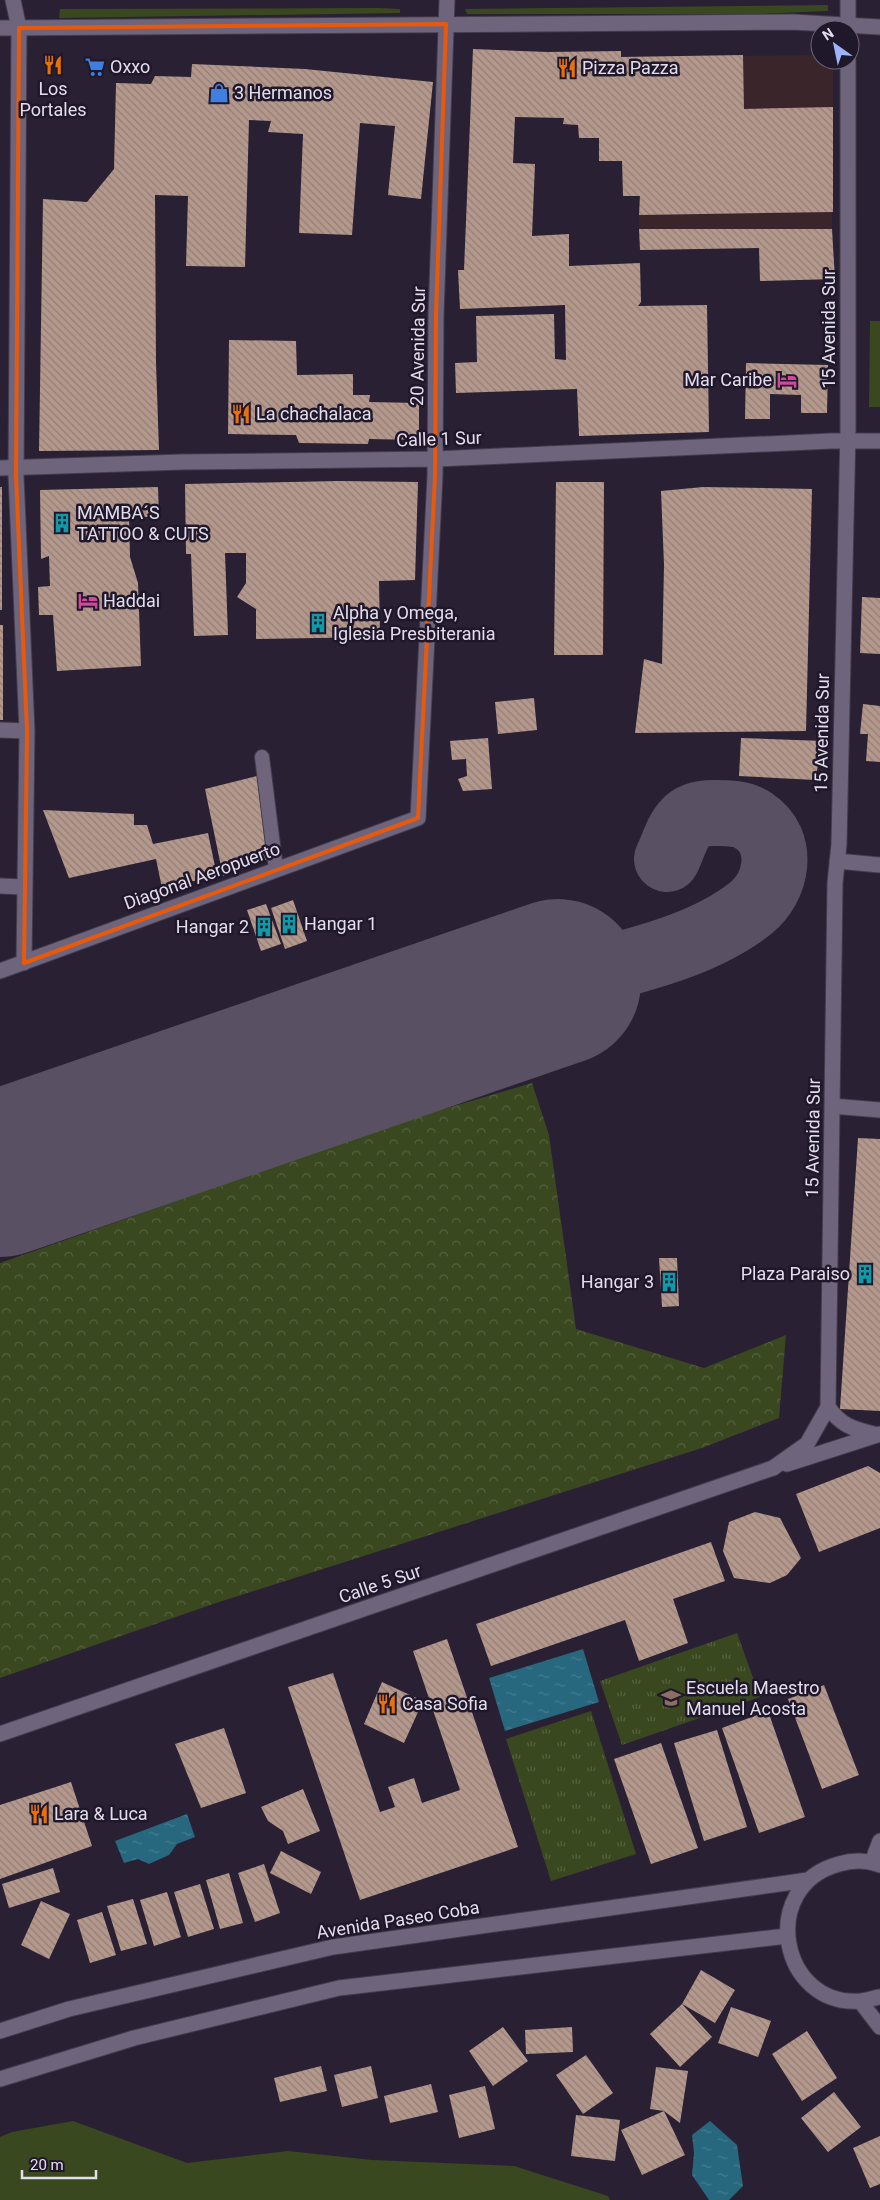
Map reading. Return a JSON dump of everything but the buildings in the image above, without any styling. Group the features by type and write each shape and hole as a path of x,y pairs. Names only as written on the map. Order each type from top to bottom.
{"street":[{"path":"13,0 20,28 17,468 26,731 24,963"},
{"name":"20 Avenida Sur","path":"418,818 436,459 436,315 447,0"},
{"path":"848,0 848,20"},
{"path":"0,28 793,22 810,24"},
{"path":"860,28 880,27"},
{"name":"15 Avenida Sur","path":"773,1468 807,1444 828,1407 837,861 848,442 848,70"},
{"name":"Calle 1 Sur","path":"0,468 182,462 436,459 880,441"},
{"path":"0,730 26,731"},
{"name":"Diagonal Aeropuerto","path":"0,971 418,818"},
{"path":"837,861 880,864"},
{"path":"0,886 24,887"},
{"path":"832,1106 880,1110"},
{"path":"828,1407 838,1420 858,1430 879,1435"},
{"path":"773,1468 879,1435"},
{"name":"Calle 5 Sur","path":"0,1734 773,1468"},
{"path":"880,1842 876,1864 849,1861 827,1867 808,1880 796,1897 791,1909 787,1936 790,1953 797,1968 808,1981 824,1993 841,1999 860,2001 880,1997"},
{"name":"Avenida Paseo Coba","path":"0,2031 69,2009 333,1946 808,1880"},
{"path":"0,2079 134,2038 339,1988 787,1936"},
{"path":"860,2001 880,2027"}],"lane":[{"path":"262,757 276,869"}],"highlighted area":[{"path":"446,24 436,315 435,476 418,818 24,963 27,731 16,476 19,28"}],"shaded area":[{"path":"810,55 810,70 833,70 832,229 639,229 638,57"}],"green space":[{"path":"828,5 828,11 757,14 467,14 465,9"},
{"path":"60,9 400,9 400,13 59,18"},
{"path":"870,321 880,321 880,407 869,407"},
{"path":"532,1083 549,1135 576,1329 704,1368 786,1335 779,1418 702,1448 216,1603 0,1678 0,1263 410,1119"},
{"path":"737,1633 760,1697 622,1745 600,1681"},
{"path":"591,1711 636,1854 551,1881 506,1739"},
{"path":"73,2121 187,2163 288,2151 372,2160 514,2166 608,2196 610,2200 0,2200 0,2137 12,2132"}],"water":[{"path":"583,1649 599,1702 505,1731 489,1678"},
{"path":"187,1814 195,1837 177,1844 169,1855 149,1864 138,1859 124,1863 115,1841"},
{"path":"710,2121 737,2145 743,2186 729,2200 709,2200 692,2175 694,2153 692,2135"}],"taxiway":[{"path":"558,982 658,954 707,935 730,922 751,908 767,889 772,877 774,852 771,840 764,830 750,818 735,814 710,813 689,819 675,839 667,859"}],"runway":[{"path":"0,1174 558,982"}],"place":[{"name":"Los Portales","path":"53,65"},
{"name":"Oxxo","path":"95,67"},
{"name":"Pizza Pazza","path":"567,68"},
{"name":"3 Hermanos","path":"219,93"},
{"name":"Mar Caribe","path":"787,380"},
{"name":"La chachalaca","path":"241,414"},
{"name":"MAMBA´S TATTOO & CUTS","path":"62,523"},
{"name":"Haddai","path":"88,601"},
{"name":"Alpha y Omega, Iglesia Presbiterania","path":"318,623"},
{"name":"Hangar 1","path":"289,924"},
{"name":"Hangar 2","path":"264,927"},
{"name":"Plaza Paraiso","path":"865,1274"},
{"name":"Hangar 3","path":"669,1282"},
{"name":"Escuela Maestro Manuel Acosta","path":"671,1698"},
{"name":"Casa Sofia","path":"387,1704"},
{"name":"Lara & Luca","path":"39,1814"}]}
